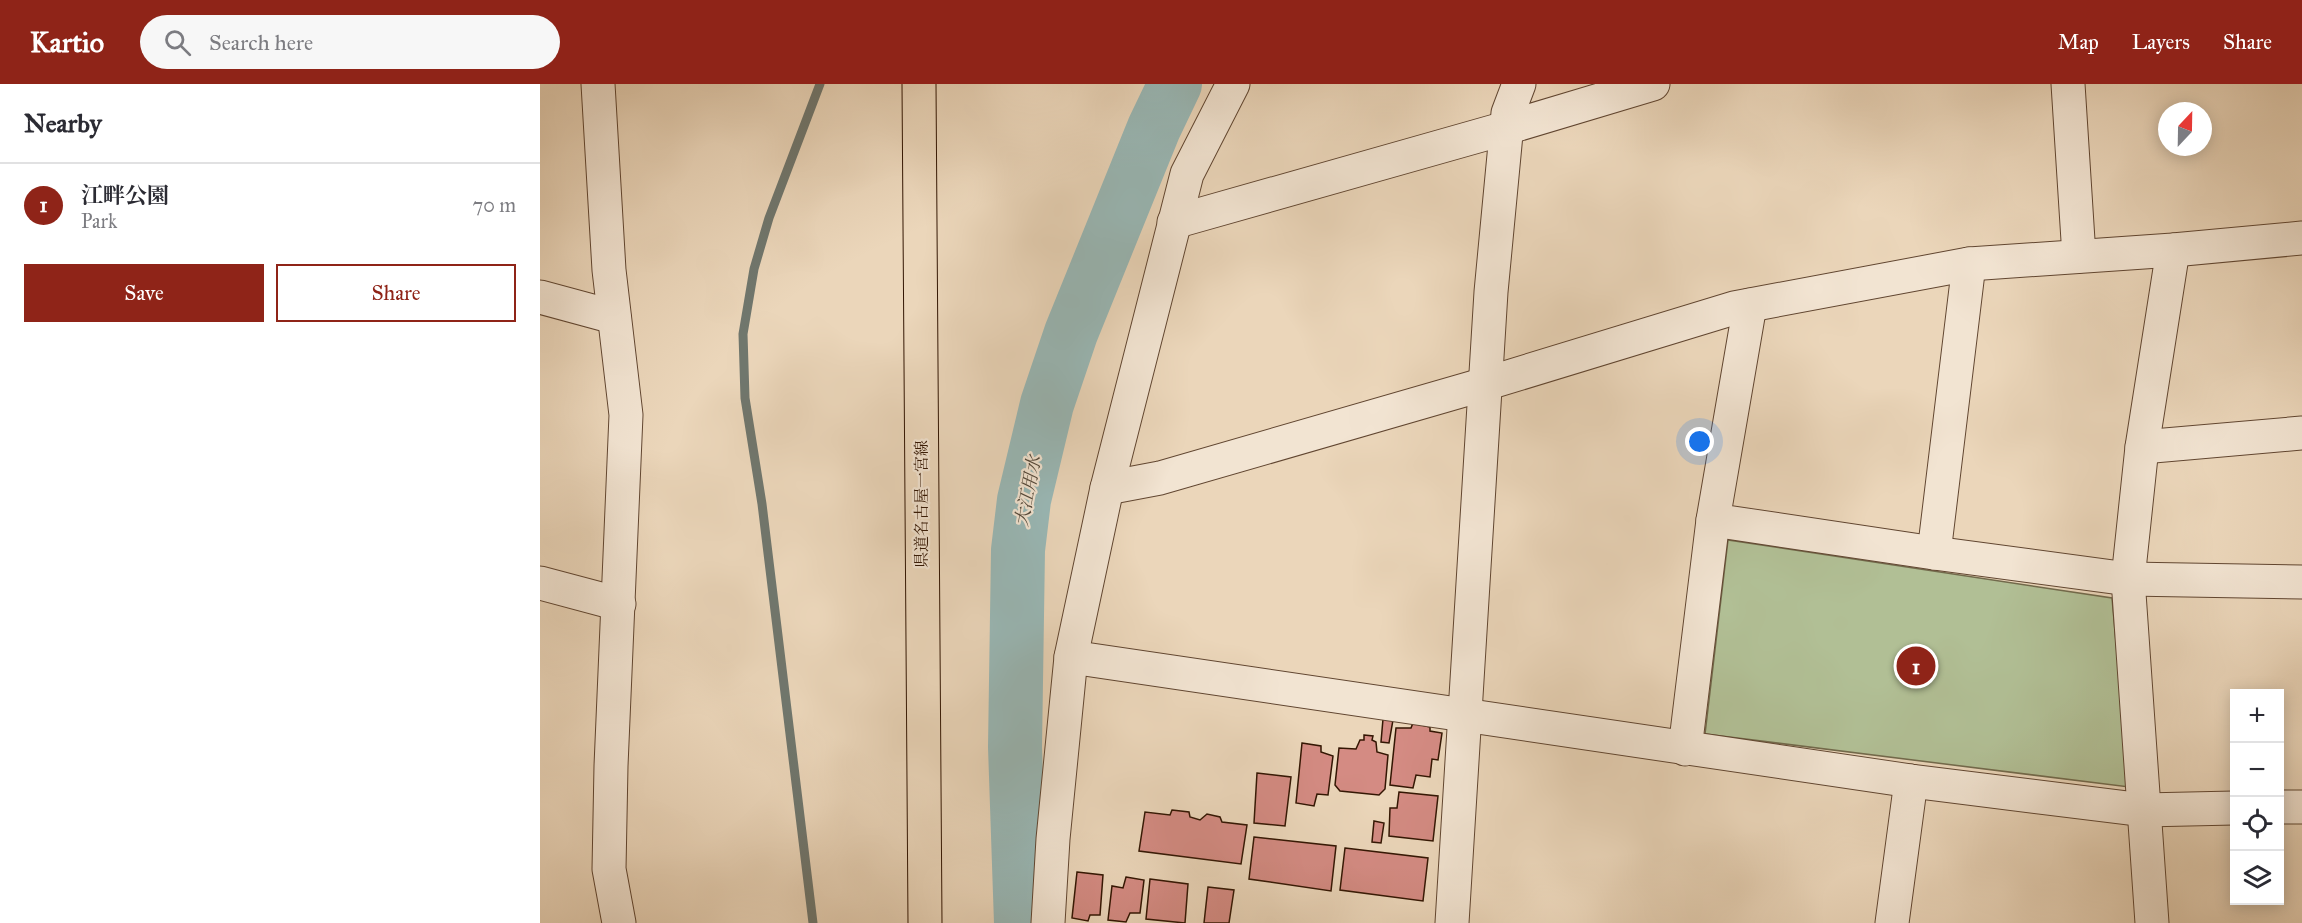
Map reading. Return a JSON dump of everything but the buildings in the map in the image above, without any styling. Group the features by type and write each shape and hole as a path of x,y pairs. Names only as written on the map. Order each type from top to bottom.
{"main road":[{"name":"県道名古屋一宮線","path":"919,84 925,923"}],"street":[{"path":"598,84 609,270 626,415 611,766 609,869 619,923"},
{"path":"1048,923 1053,839 1071,657 1107,488 1187,174 1233,84"},
{"path":"1452,923 1491,292 1508,113 1520,84"},
{"path":"1174,222 1653,84"},
{"path":"2068,84 2079,256"},
{"path":"1107,488 1160,478 1485,384 1734,308 1969,264 2173,250 2302,238"},
{"path":"2152,923 2128,579 2142,447 2173,250"},
{"path":"1934,553 1969,264"},
{"path":"540,297 614,317"},
{"path":"1684,749 1713,520 1750,305"},
{"path":"2142,447 2302,433"},
{"path":"1713,520 2128,579 2302,582"},
{"path":"540,583 618,604"},
{"path":"1071,657 1911,781 2144,810 2230,808"},
{"path":"1892,923 1911,781"},
{"path":"2284,807 2302,807"}],"green space":[{"path":"1728,540 2112,598 2129,787 1705,734"}],"waterway":[{"path":"813,923 762,504 745,398 743,334 754,269 769,218 820,84"},
{"name":"大江用水","path":"1021,923 1015,747 1018,550 1024,500 1047,404 1071,333 1154,128 1175,84"}],"place":[{"name":"江畔公園","path":"1916,666"}]}
